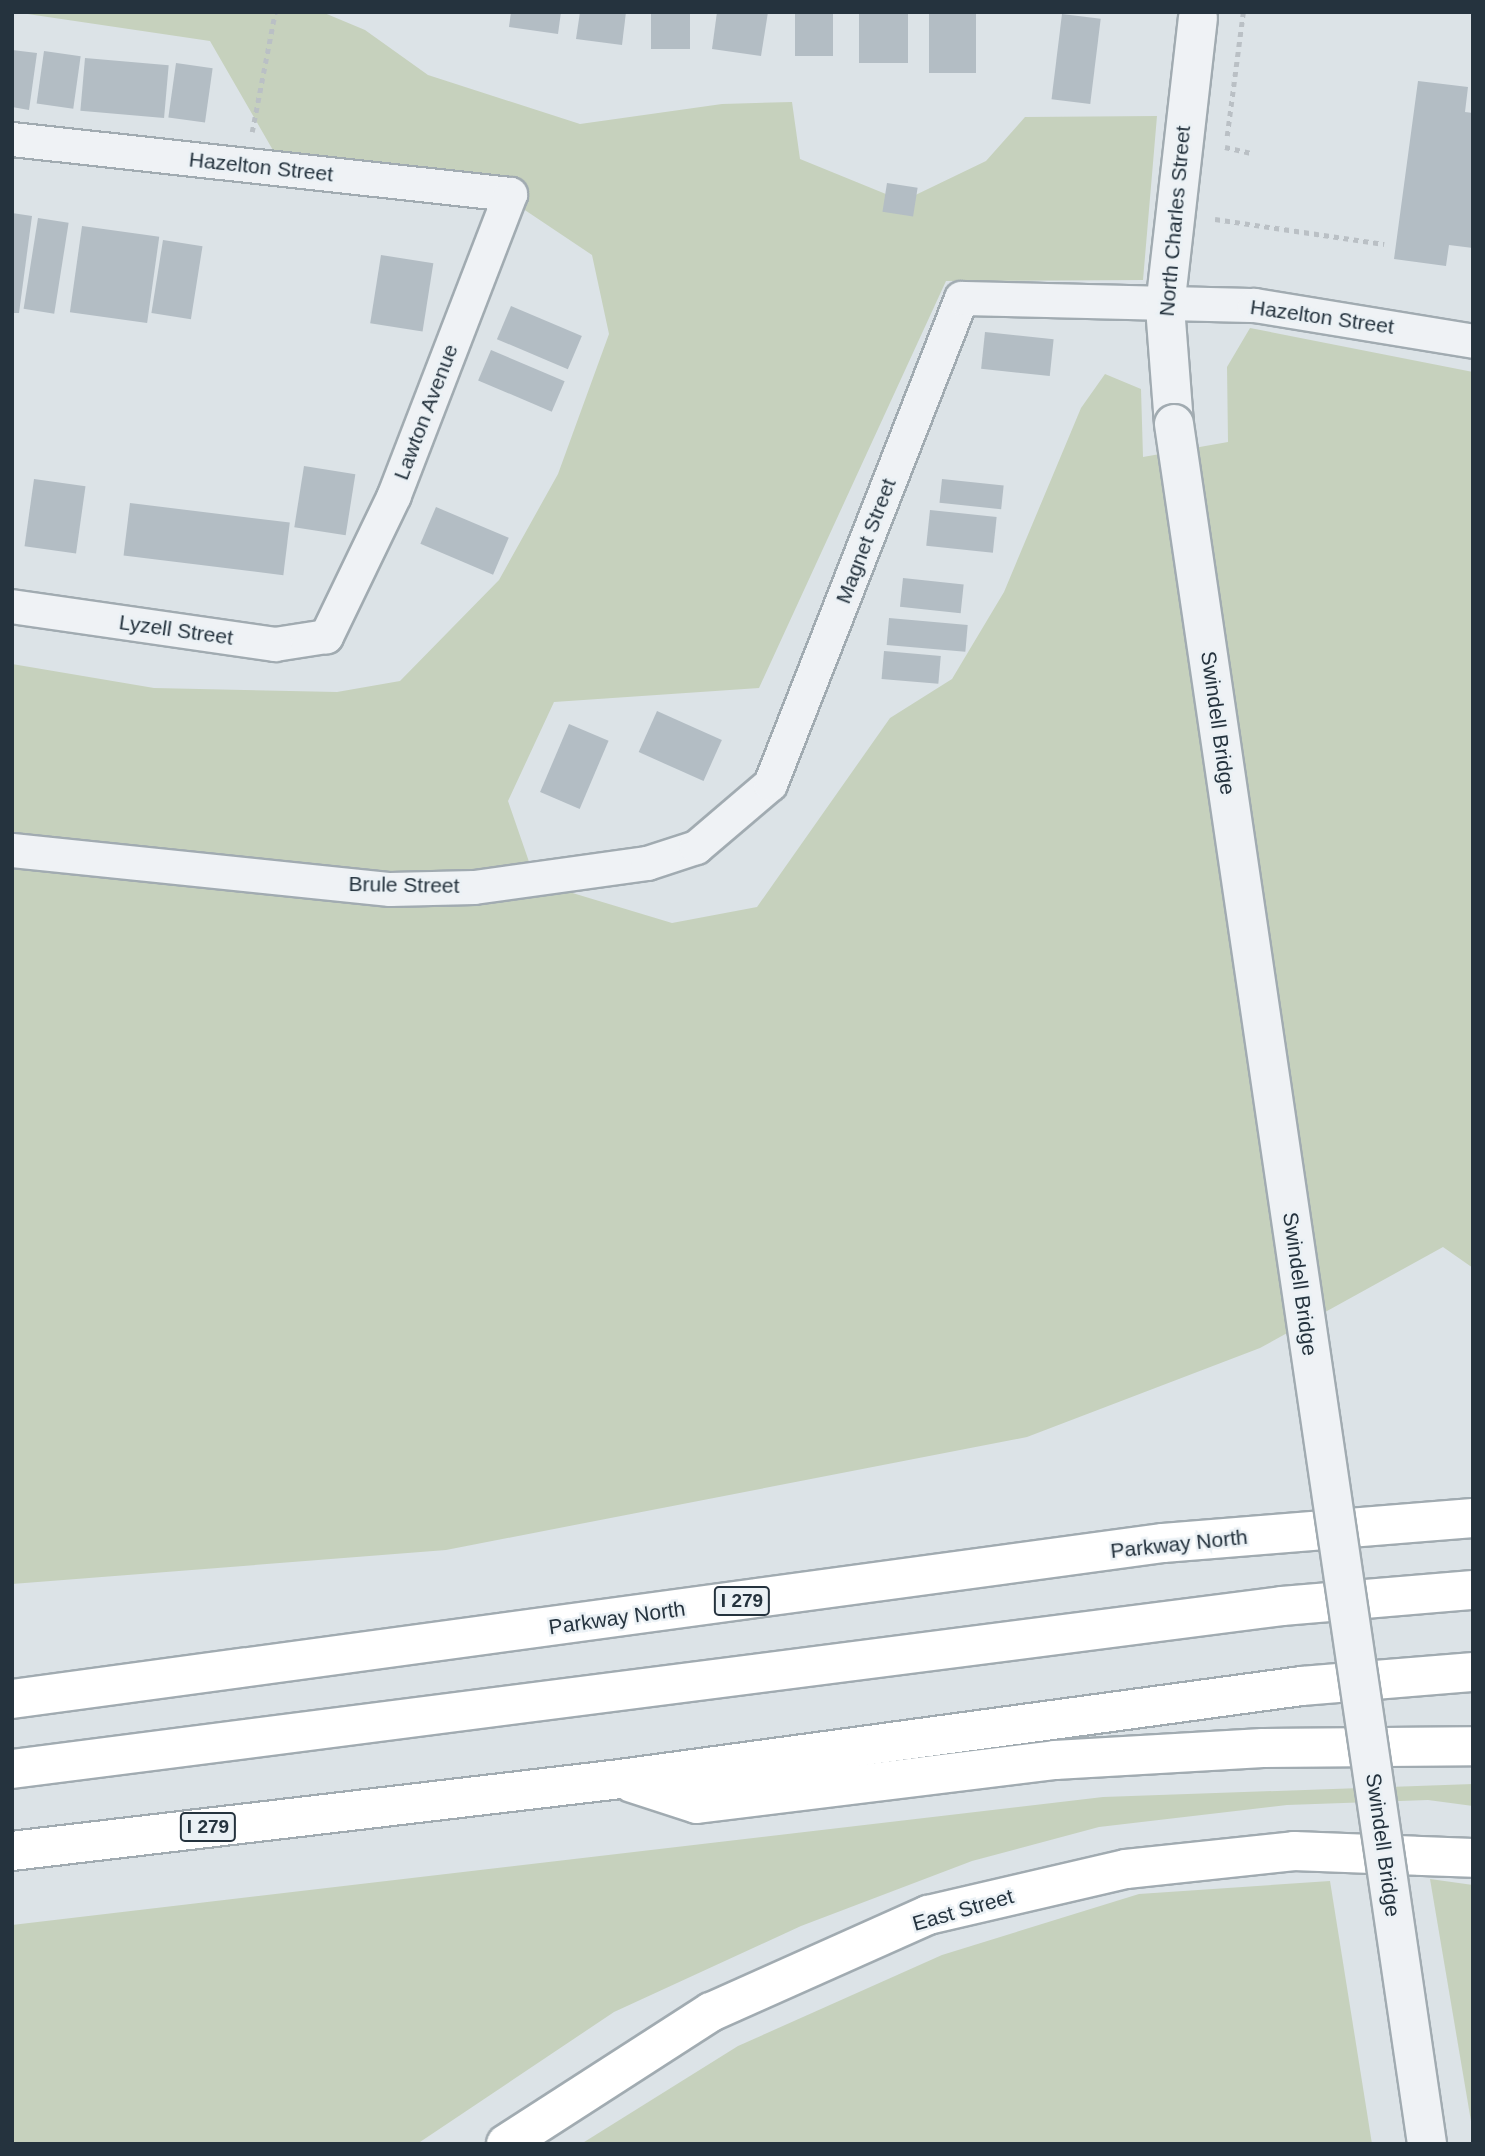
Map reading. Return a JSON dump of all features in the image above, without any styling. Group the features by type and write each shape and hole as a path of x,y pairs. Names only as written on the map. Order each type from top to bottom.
{"main road":[{"name":"Parkway North","path":"12,1699 1163,1543 1473,1518"},
{"path":"12,1769 1282,1606 1473,1590"},
{"name":"I 279","path":"12,1851 620,1779 1302,1686 1473,1672"},
{"path":"620,1779 696,1804 1055,1760 1263,1748 1473,1746"},
{"name":"East Street","path":"506,2144 711,2012 928,1916 1126,1869 1294,1851 1473,1858"}],"street":[{"name":"North Charles Street","path":"1174,424 1165,307 1198,18"},
{"name":"Hazelton Street","path":"12,139 510,194"},
{"name":"Lawton Avenue","path":"335,626 394,495 510,194"},
{"name":"Hazelton Street","path":"961,298 1165,307 1254,305 1473,341"},
{"name":"Magnet Street","path":"770,784 961,298"},
{"name":"Swindell Bridge","path":"1174,424 1427,2144"},
{"name":"Lyzell Street","path":"12,606 275,644 312,642 335,626"},
{"name":"Brule Street","path":"12,850 390,889 474,887 648,863 696,847 770,784"}],"path":[{"path":"253,129 275,12"},
{"path":"1225,147 1252,153"},
{"path":"1215,219 1384,244"}],"green space":[{"path":"14,12 322,12 365,30 428,75 580,124 722,104 792,102 800,159 903,201 986,161 1025,117 1157,116 1143,280 946,281 759,688 554,702 508,801 536,882 672,923 757,907 890,718 952,679 1004,592 1081,408 1105,374 1141,389 1143,457 1228,442 1227,367 1250,328 1473,372 1473,1268 1443,1247 1260,1348 1027,1437 446,1550 12,1584 12,664 154,688 337,692 400,681 499,580 558,474 609,334 592,255 474,176 274,152 210,41"},
{"path":"1473,1784 1473,1806 1428,1800 1287,1805 1099,1827 972,1861 801,1926 614,2012 417,2144 12,2144 12,1925 1103,1797"},
{"path":"1430,1879 1473,1885 1473,2133"},
{"path":"1330,1881 1372,2144 581,2144 738,2046 942,1955 1139,1894"}],"building":[{"path":"511,12 561,12 558,34 509,27"},
{"path":"580,12 626,12 622,45 576,39"},
{"path":"651,12 690,12 690,49 651,49"},
{"path":"717,12 768,12 761,56 712,49"},
{"path":"795,12 833,12 833,56 795,56"},
{"path":"859,12 908,12 908,63 859,63"},
{"path":"929,12 976,12 976,73 929,73"},
{"path":"1062,14 1101,19 1090,104 1052,99"},
{"path":"12,50 37,53 29,110 12,107"},
{"path":"44,51 81,56 73,109 37,103"},
{"path":"85,58 169,65 164,118 80,111"},
{"path":"176,63 213,68 205,123 168,117"},
{"path":"1418,81 1468,87 1465,112 1473,113 1473,248 1449,245 1446,266 1394,259"},
{"path":"887,183 918,188 913,216 882,212"},
{"path":"12,213 32,216 19,313 12,313"},
{"path":"38,218 69,223 54,314 24,309"},
{"path":"82,226 159,237 147,323 70,312"},
{"path":"163,240 203,246 191,319 151,313"},
{"path":"381,255 433,263 423,331 370,323"},
{"path":"511,306 582,336 568,369 497,339"},
{"path":"985,332 1054,339 1050,376 981,369"},
{"path":"491,350 565,381 552,412 478,380"},
{"path":"304,466 355,474 346,535 294,527"},
{"path":"34,479 85,486 76,554 25,546"},
{"path":"942,479 1004,485 1001,509 939,503"},
{"path":"130,503 290,523 283,575 124,556"},
{"path":"436,507 509,538 493,575 420,544"},
{"path":"930,510 997,517 993,553 926,546"},
{"path":"903,578 964,584 961,613 900,607"},
{"path":"889,618 968,625 965,652 887,645"},
{"path":"884,651 941,656 938,684 882,679"},
{"path":"657,711 722,740 704,781 639,752"},
{"path":"569,724 609,741 580,809 540,792"}]}
